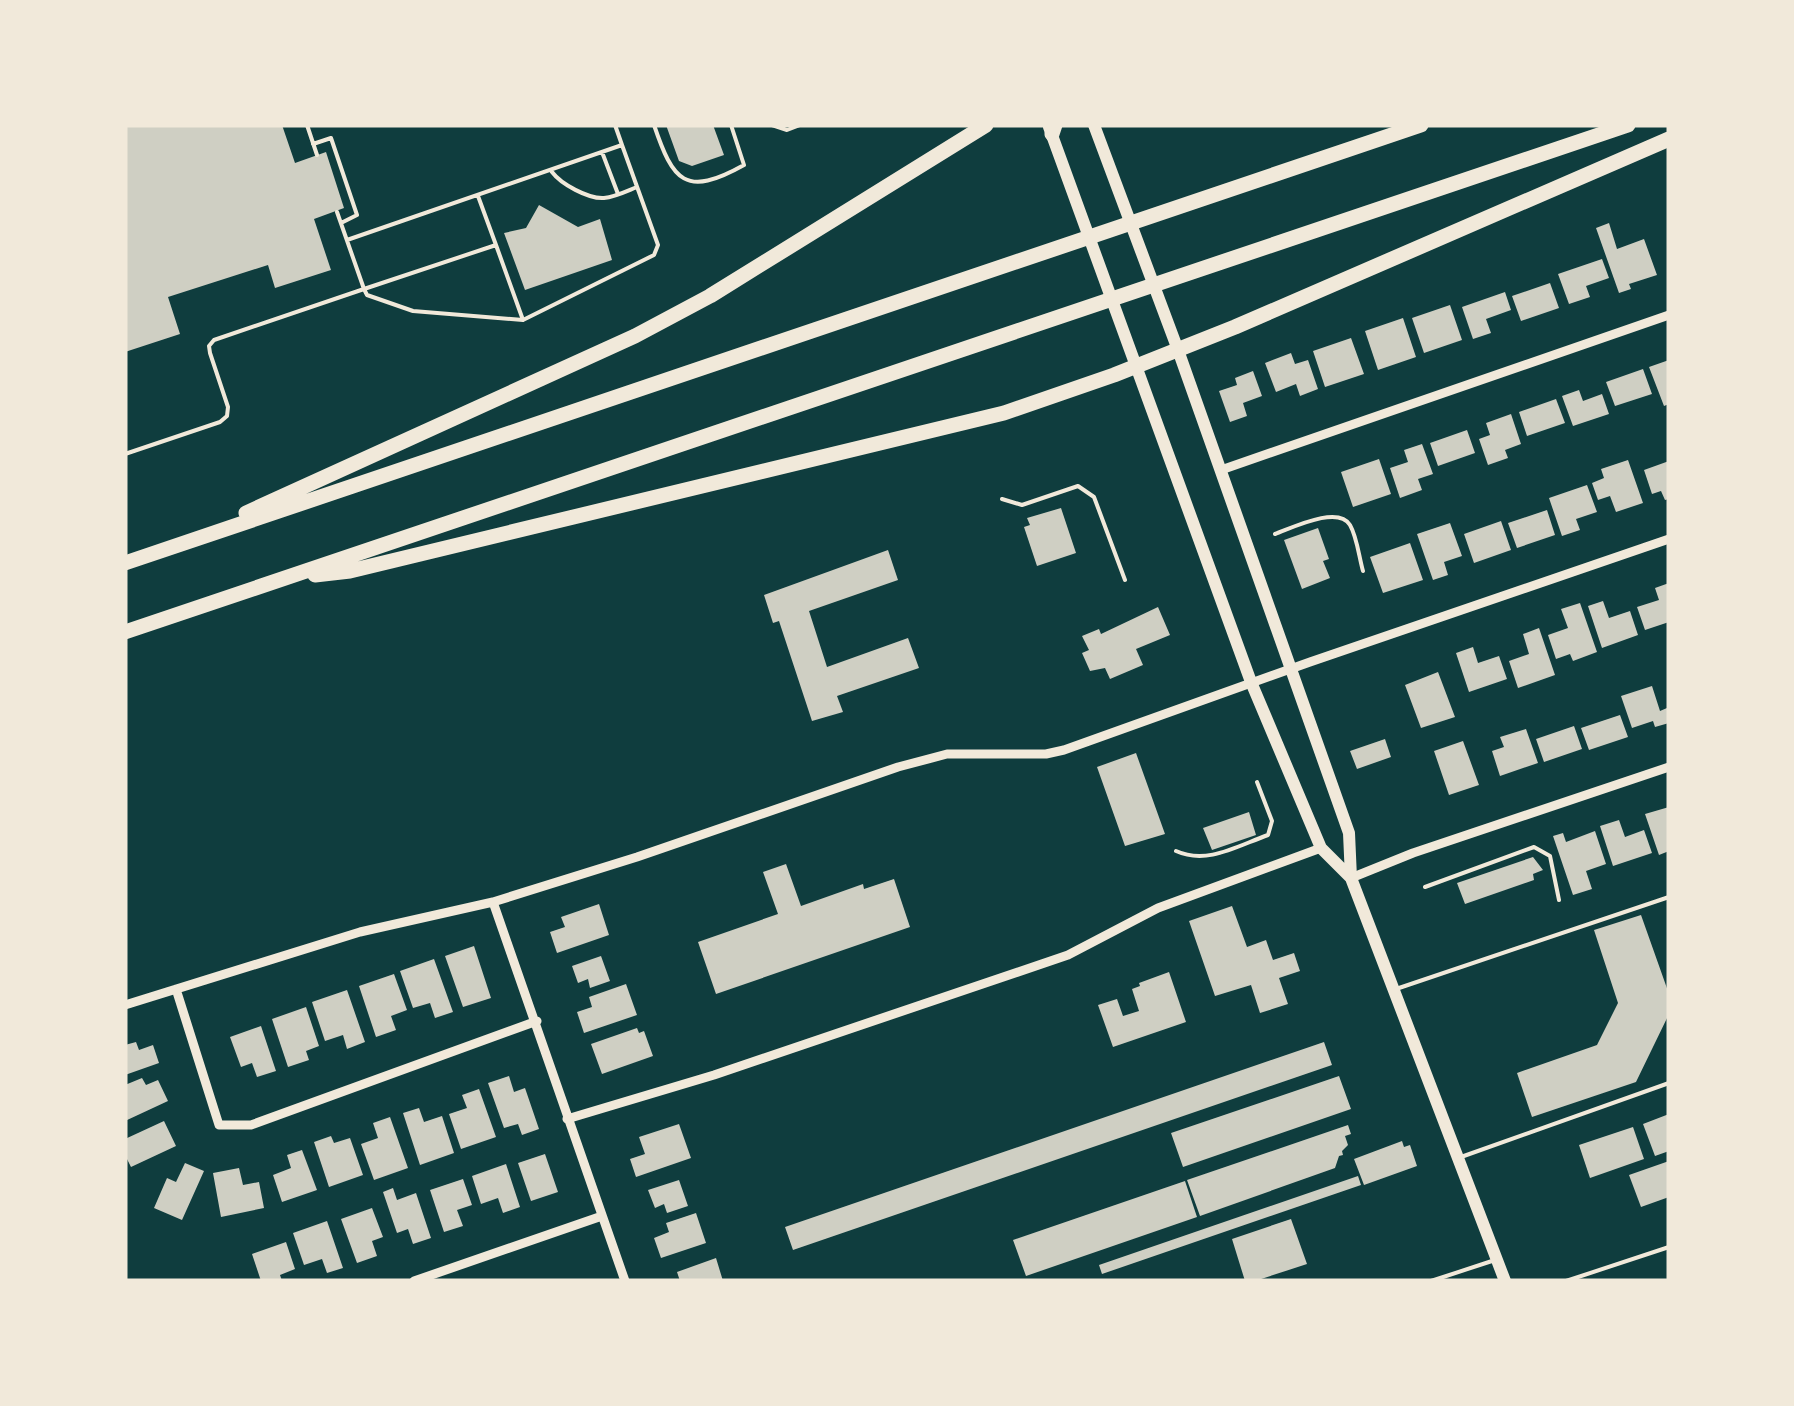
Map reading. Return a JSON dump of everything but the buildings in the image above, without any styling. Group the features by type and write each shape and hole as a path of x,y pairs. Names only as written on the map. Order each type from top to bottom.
{"highway":[{"path":"170,548 635,336 710,296 986,125"},
{"path":"125,563 1421,125"},
{"path":"125,632 1628,125"},
{"path":"281,580 350,571 1004,413 1178,350 1669,139"}],"main road":[{"path":"1094,125 1178,350 1348,833 1350,878 1505,1281"},
{"path":"1051,128 1251,682 1321,848 1350,878"}],"street":[{"path":"1221,470 1669,315"},
{"path":"125,1005 360,932 493,902 898,767 947,754 1046,754 1064,750 1669,539"},
{"path":"1350,878 1413,853 1669,768"},
{"path":"567,1119 714,1075 1068,955 1158,908 1321,848"},
{"path":"493,902 625,1281"},
{"path":"176,989 219,1126 251,1125 537,1021"},
{"path":"414,1281 602,1216"}],"lane":[{"path":"307,125 317,155"},
{"path":"336,212 367,295 413,311 522,320 654,256 658,245 615,125"},
{"path":"654,125 667,164 680,178 691,182 744,164 731,125"},
{"path":"772,125 787,130 800,125"},
{"path":"313,144 331,138 357,215 341,223"},
{"path":"347,240 622,146"},
{"path":"602,152 618,194"},
{"path":"551,170 556,178 592,196 603,198 637,187"},
{"path":"478,196 522,320"},
{"path":"125,454 220,422 227,416 228,407 209,346 214,340 496,244"},
{"path":"1002,499 1022,505 1078,486 1087,490 1094,498 1125,580"},
{"path":"1275,534 1322,518 1342,518 1350,524 1364,571"},
{"path":"1176,851 1208,857 1268,836 1272,822 1257,782"},
{"path":"1425,887 1534,847 1550,856 1559,900"},
{"path":"1395,990 1669,897"},
{"path":"1459,1158 1669,1083"},
{"path":"1566,1281 1669,1247"},
{"path":"1431,1281 1497,1259"}]}
